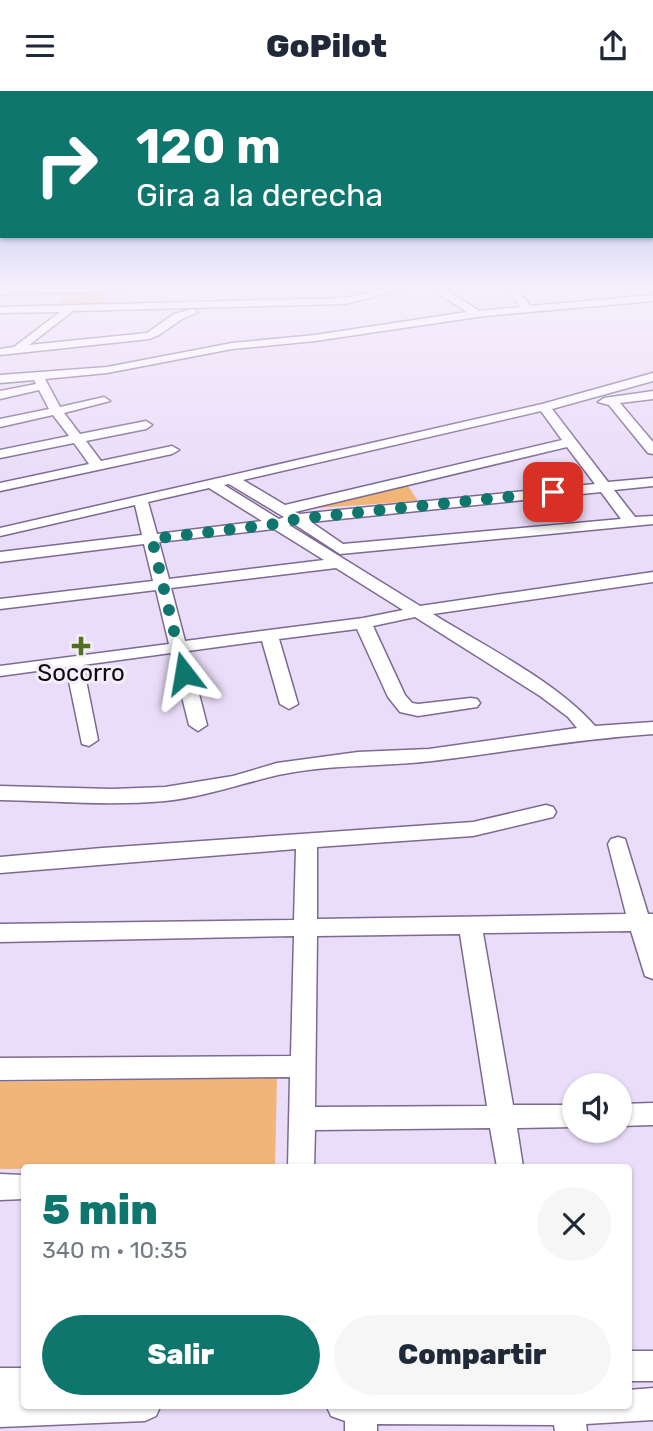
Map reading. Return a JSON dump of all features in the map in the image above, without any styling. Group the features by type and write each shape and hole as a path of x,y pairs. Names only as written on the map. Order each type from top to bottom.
{"street":[{"path":"0,395 40,382 209,351"},
{"path":"0,532 546,409 653,377"},
{"path":"0,379 40,382"},
{"path":"40,382 57,412 98,466"},
{"path":"546,409 653,395"},
{"path":"0,423 104,401"},
{"path":"612,401 653,450"},
{"path":"546,409 631,522"},
{"path":"0,454 146,425"},
{"path":"0,557 152,539 278,517 571,442"},
{"path":"0,487 172,450"},
{"path":"231,479 278,517 546,692 574,713 590,732"},
{"path":"211,484 278,517 297,519 653,482"},
{"path":"141,501 198,725"},
{"path":"297,519 339,556"},
{"path":"0,604 163,585 339,556 653,520"},
{"path":"0,671 363,623 420,611 653,577"},
{"path":"363,623 397,697 406,708 418,710 471,703"},
{"path":"269,635 289,704"},
{"path":"74,661 89,740"},
{"path":"0,793 112,796 165,794 235,782 278,769 358,758 429,755 590,732 653,728"},
{"path":"0,866 102,855 473,829 546,812"},
{"path":"301,1164 303,928 307,842"},
{"path":"618,844 646,922 653,970"},
{"path":"0,933 646,922"},
{"path":"470,925 509,1164"},
{"path":"0,1069 302,1066"},
{"path":"632,1115 653,1114"},
{"path":"301,1119 562,1117"},
{"path":"0,1187 21,1187"},
{"path":"632,1366 653,1366"},
{"path":"0,1384 21,1383"},
{"path":"632,1407 653,1404"},
{"path":"0,1411 48,1409"},
{"path":"354,1415 568,1415 614,1409"}],"shaded area":[{"path":"404,480 418,501 303,509"},
{"path":"277,1078 275,1164 21,1164 21,1169 0,1169 0,1082"}],"place":[{"name":"Socorro","path":"81,646"}],"route":[{"path":"184,673 152,539 297,519 553,492"}]}
